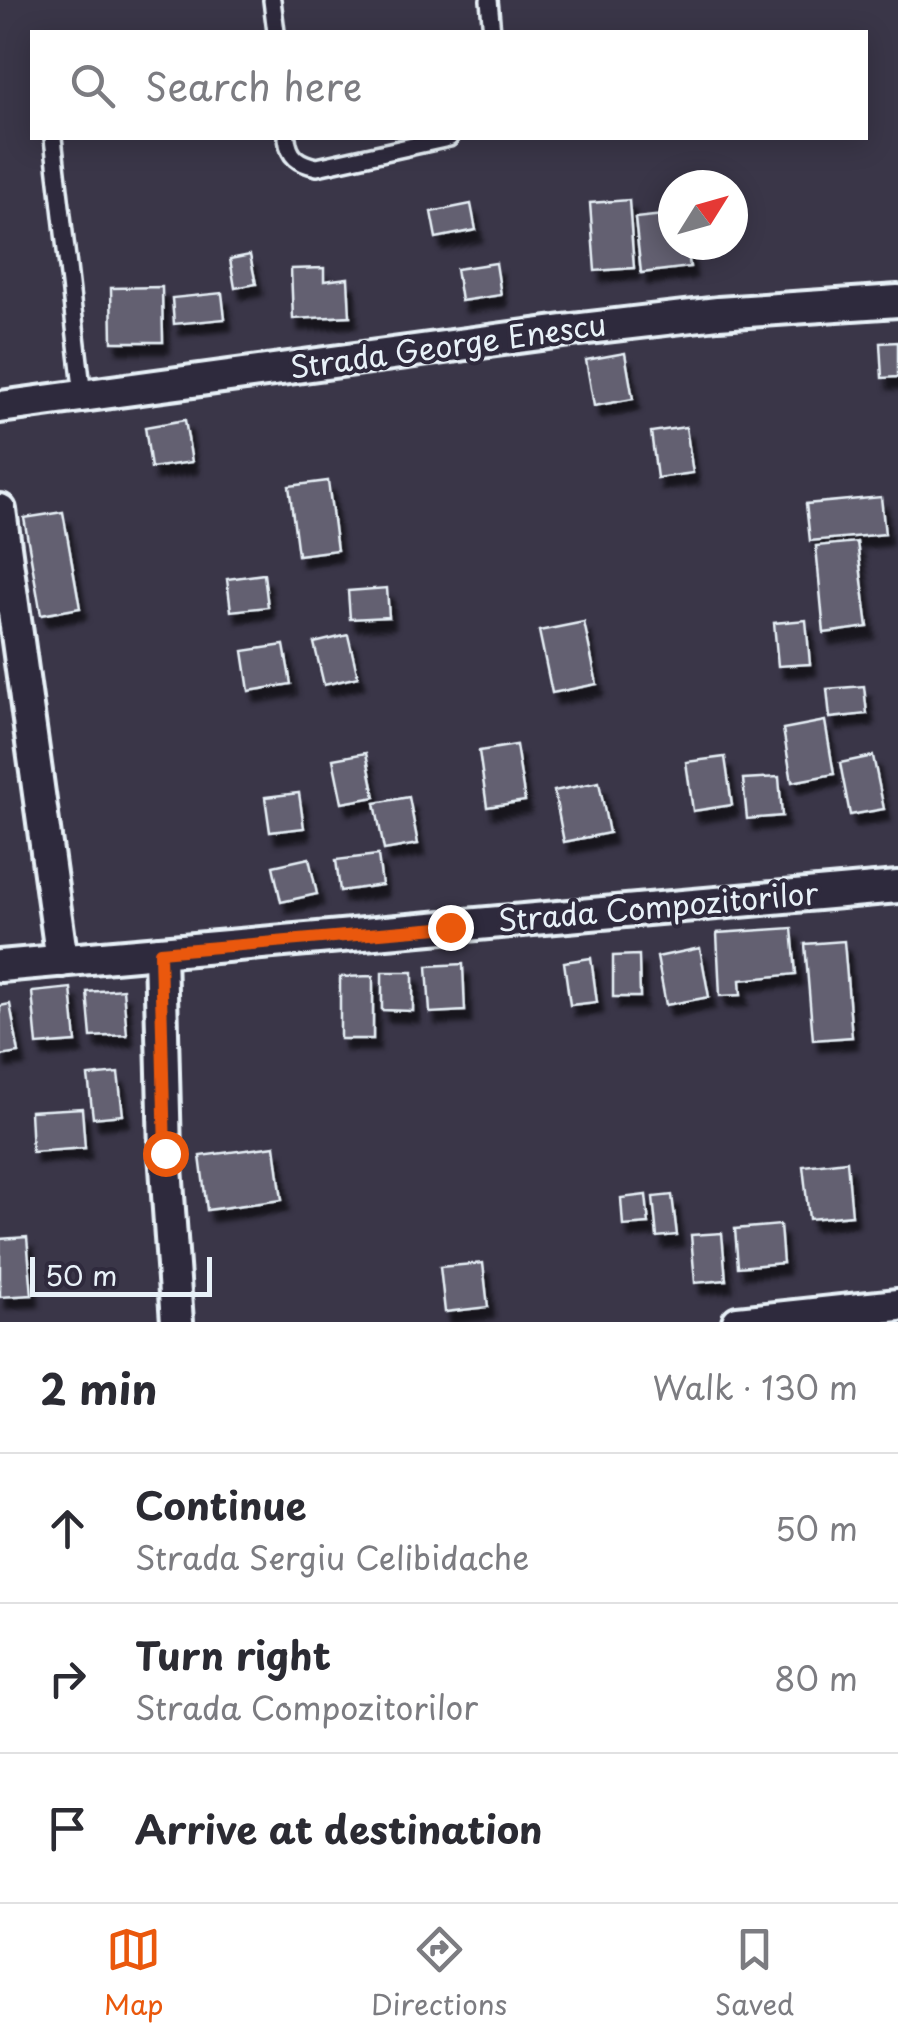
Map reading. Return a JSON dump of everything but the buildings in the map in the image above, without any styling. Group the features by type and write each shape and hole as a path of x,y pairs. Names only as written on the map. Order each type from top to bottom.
{"street":[{"name":"Strada George Enescu","path":"0,407 562,331 718,313 898,302"},
{"path":"0,510 62,961"},
{"name":"Strada Compozitorilor","path":"0,966 898,886"},
{"path":"160,952 165,1153 176,1322"},
{"path":"738,1322 856,1316 898,1305"}],"lane":[{"path":"272,0 276,30"},
{"path":"489,0 492,30"},
{"path":"53,140 83,396"},
{"path":"287,140 288,149 298,162 316,167 439,140"}],"route":[{"path":"165,1153 160,952 450,927"}]}
